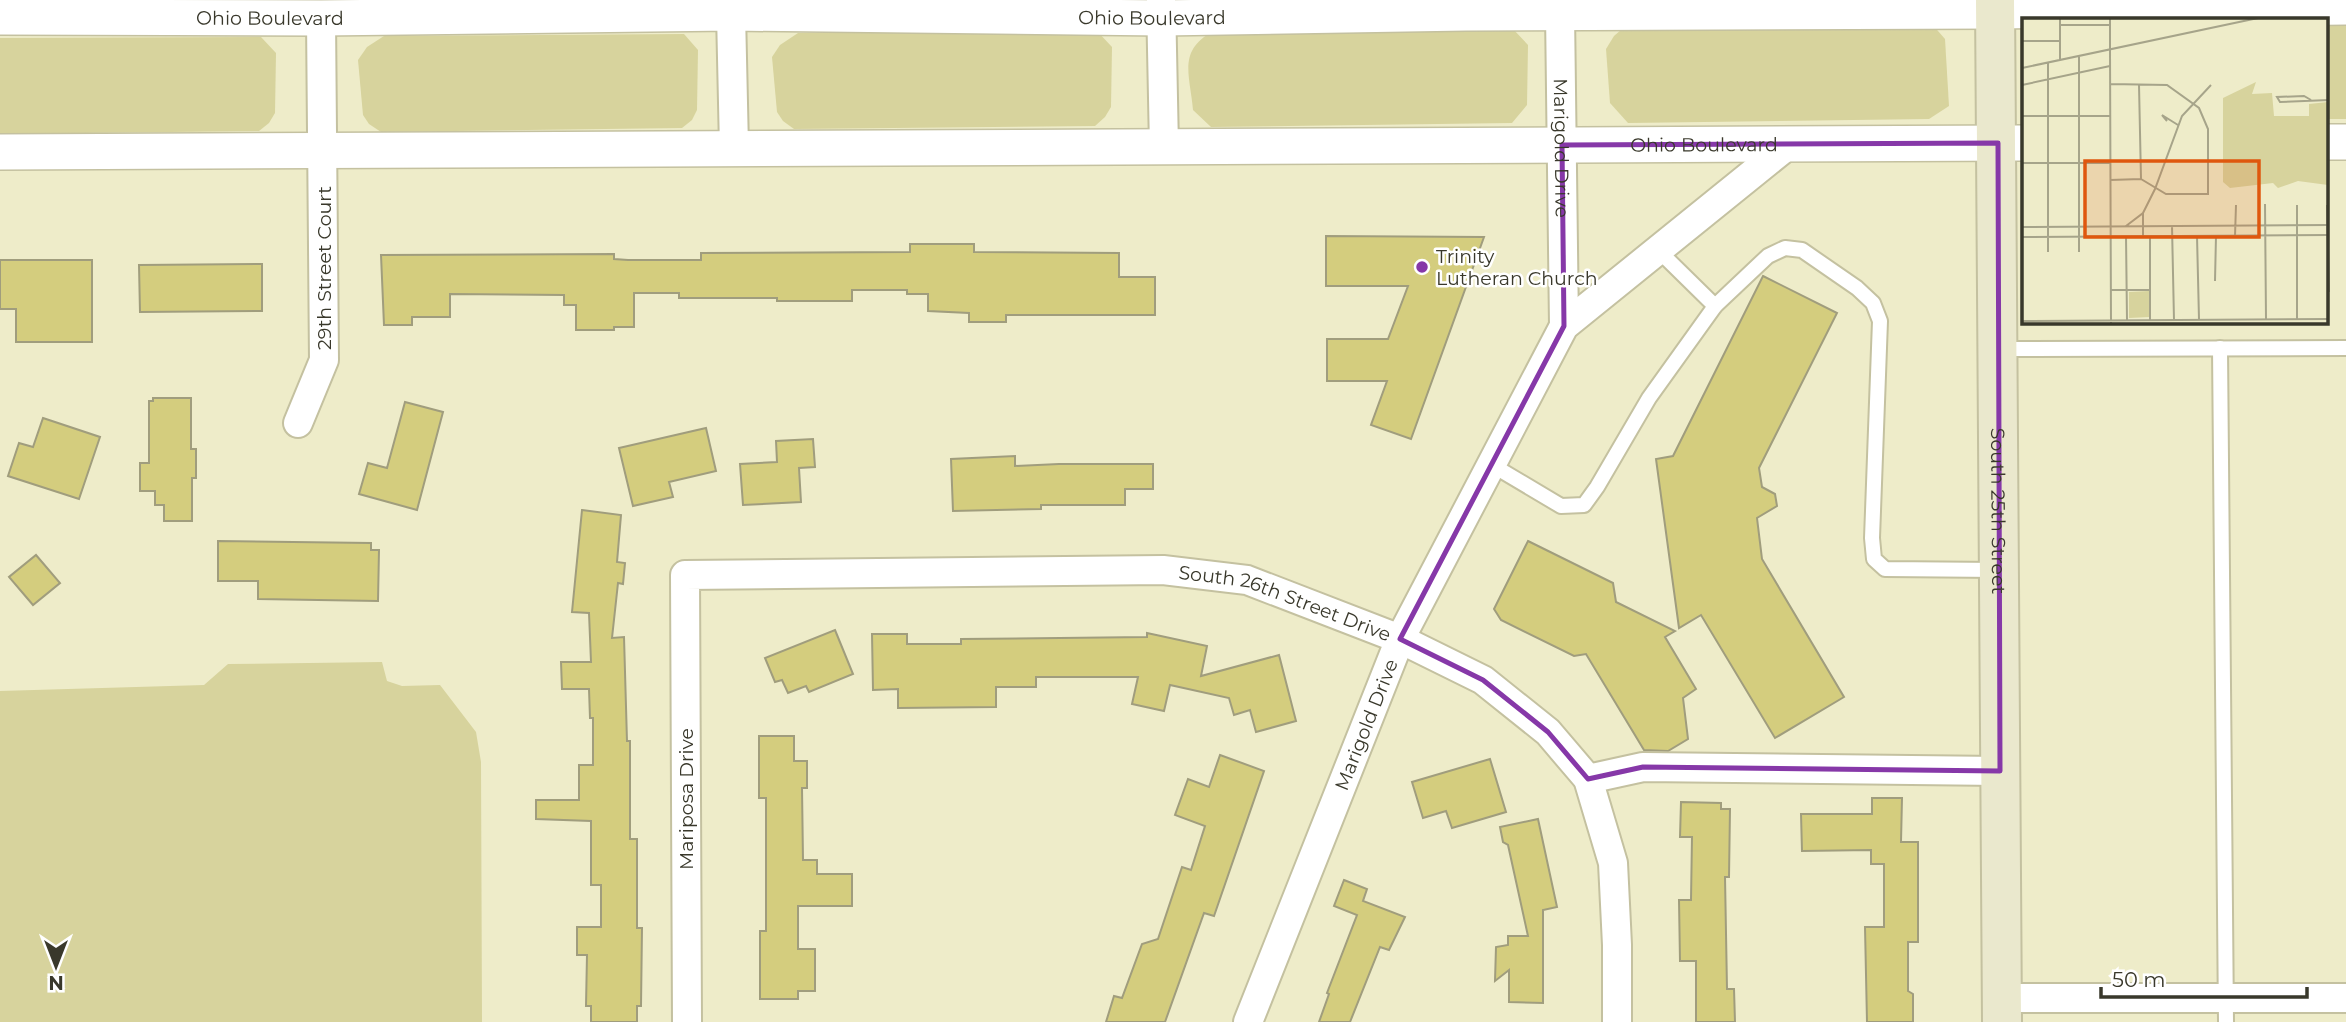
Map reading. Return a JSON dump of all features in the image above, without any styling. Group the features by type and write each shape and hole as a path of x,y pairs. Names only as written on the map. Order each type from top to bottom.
{"main road":[{"name":"South 25th Street","path":"1995,6 2011,143 1999,349 2002,1010"}],"street":[{"name":"Ohio Boulevard","path":"0,17 200,9 321,18 574,7 731,13 827,7 1161,9 1466,6 1560,12 1792,6 2346,7"},
{"path":"1161,9 1164,147"},
{"name":"Marigold Drive","path":"1560,12 1564,326"},
{"path":"731,13 734,148"},
{"name":"29th Street Court","path":"298,423 324,360 321,18"},
{"path":"2328,142 2346,142"},
{"name":"Ohio Boulevard","path":"0,152 2011,143"},
{"name":"Marigold Drive","path":"1248,1022 1400,639 1564,326 1788,145"},
{"name":"South 26th Street Drive","path":"685,575 1163,570 1247,580 1400,639 1483,680 1548,732 1588,779 1613,863 1617,1022"},
{"name":"Mariposa Drive","path":"685,575 687,1022"},
{"path":"1588,779 1643,767 2000,771"},
{"path":"2002,1010 2226,1010 2346,998"}],"lane":[{"path":"1492,465 1561,506 1584,505 1649,398 1715,306 1768,256 1785,248 1802,250 1857,288 1873,303 1880,321 1872,538 1874,559 1885,569 2000,570"},
{"path":"1658,250 1715,306"},
{"path":"2220,348 2226,1010"},
{"path":"1999,349 2346,348"}],"highlighted area":[{"path":"1998,143 2000,771 1643,767 1588,779 1548,732 1483,680 1400,639 1564,326 1562,145"}],"shaded area":[{"path":"1931,23 1945,39 1949,106 1929,119 1628,123 1610,103 1606,49 1622,29"},
{"path":"2328,23 2346,23 2346,119 2328,119"},
{"path":"1513,29 1528,45 1527,105 1512,123 1211,127 1193,110 1188,64 1190,55 1202,38 1214,31"},
{"path":"1097,31 1112,47 1111,107 1095,126 794,129 783,121 777,112 772,57 780,45 798,33"},
{"path":"684,34 698,50 697,110 692,120 682,128 381,132 369,124 363,115 358,60 367,47 384,36"},
{"path":"261,37 276,53 275,113 269,123 259,131 0,134 0,38"},
{"path":"382,662 387,681 402,686 440,685 476,732 481,762 482,1022 0,1022 0,691 204,685 228,664"}],"building":[{"path":"1326,236 1484,237 1411,439 1371,425 1387,381 1327,381 1327,339 1388,339 1408,286 1326,286"},
{"path":"910,244 974,244 974,252 1119,253 1119,277 1155,277 1155,315 1006,315 1006,322 969,322 969,313 928,311 928,294 907,294 907,290 852,290 852,301 679,298 679,293 634,293 634,327 576,330 576,305 564,305 564,295 450,294 450,317 412,317 412,325 384,325 381,255 614,254 614,259 628,260 701,260 701,253 910,252"},
{"path":"0,260 92,260 92,342 16,342 16,309 0,309"},
{"path":"262,264 262,311 140,312 139,265"},
{"path":"1763,276 1837,313 1759,468 1762,487 1775,494 1777,506 1757,518 1762,559 1844,697 1775,738 1701,615 1679,628 1656,459 1673,456"},
{"path":"153,398 191,398 191,449 196,449 196,478 192,478 192,521 164,521 164,505 155,505 155,491 140,491 140,463 149,463 149,401 153,401"},
{"path":"405,402 443,412 417,510 359,494 368,463 387,468"},
{"path":"43,418 100,437 79,499 8,476 19,443 33,447"},
{"path":"706,428 716,471 669,482 673,497 633,506 619,448"},
{"path":"813,439 815,467 799,468 801,502 743,505 740,464 777,462 776,441"},
{"path":"1015,456 1015,466 1153,464 1153,489 1125,489 1125,505 1041,505 1041,509 953,511 951,459"},
{"path":"582,510 621,515 617,562 625,563 623,584 618,583 612,638 624,637 627,741 630,741 630,839 637,839 637,928 642,928 641,1006 637,1006 637,1022 591,1022 591,1006 586,1006 587,955 577,955 577,927 601,927 601,885 591,885 591,821 536,819 536,800 579,800 579,765 593,765 593,718 590,718 589,689 562,689 561,662 591,662 589,613 572,612"},
{"path":"218,541 371,543 371,550 379,550 378,601 258,599 258,581 218,581"},
{"path":"1528,541 1613,583 1616,602 1675,631 1665,637 1696,689 1683,698 1688,739 1668,751 1644,750 1586,654 1574,656 1501,620 1494,609"},
{"path":"36,555 60,583 33,605 9,577"},
{"path":"835,630 853,674 809,692 806,686 788,693 782,680 775,682 765,658"},
{"path":"1147,633 1207,646 1201,676 1279,655 1296,721 1256,732 1250,710 1234,715 1229,698 1170,685 1164,711 1132,704 1138,677 1036,677 1036,687 996,687 996,707 898,708 898,689 873,690 872,634 907,634 907,644 961,644 961,639 1147,637"},
{"path":"759,736 794,736 794,761 807,761 807,788 802,788 803,860 817,860 817,874 852,874 852,906 798,906 798,949 815,949 815,991 798,991 798,999 760,999 760,931 766,931 766,798 759,798"},
{"path":"1220,755 1264,771 1214,916 1204,913 1165,1022 1106,1022 1114,996 1122,998 1142,944 1158,939 1182,867 1191,870 1205,826 1175,815 1188,779 1209,787"},
{"path":"1490,759 1506,812 1452,828 1446,811 1423,818 1412,782"},
{"path":"1872,798 1902,798 1901,842 1918,842 1918,942 1908,942 1908,991 1913,994 1913,1022 1867,1022 1865,927 1884,927 1884,864 1871,864 1871,850 1802,851 1801,814 1872,814"},
{"path":"1681,802 1721,803 1721,809 1730,809 1729,877 1725,877 1727,989 1734,989 1735,1022 1696,1022 1696,961 1680,961 1679,900 1691,900 1692,837 1680,837"},
{"path":"1538,819 1557,907 1543,910 1543,1003 1509,1002 1509,970 1495,981 1496,947 1508,945 1508,936 1528,936 1508,845 1503,842 1500,827"},
{"path":"1344,880 1367,889 1363,901 1405,917 1389,950 1380,947 1350,1022 1319,1022 1329,994 1327,993 1357,915 1334,906"}],"place":[{"name":"Trinity Lutheran Church","path":"1422,267"}]}
